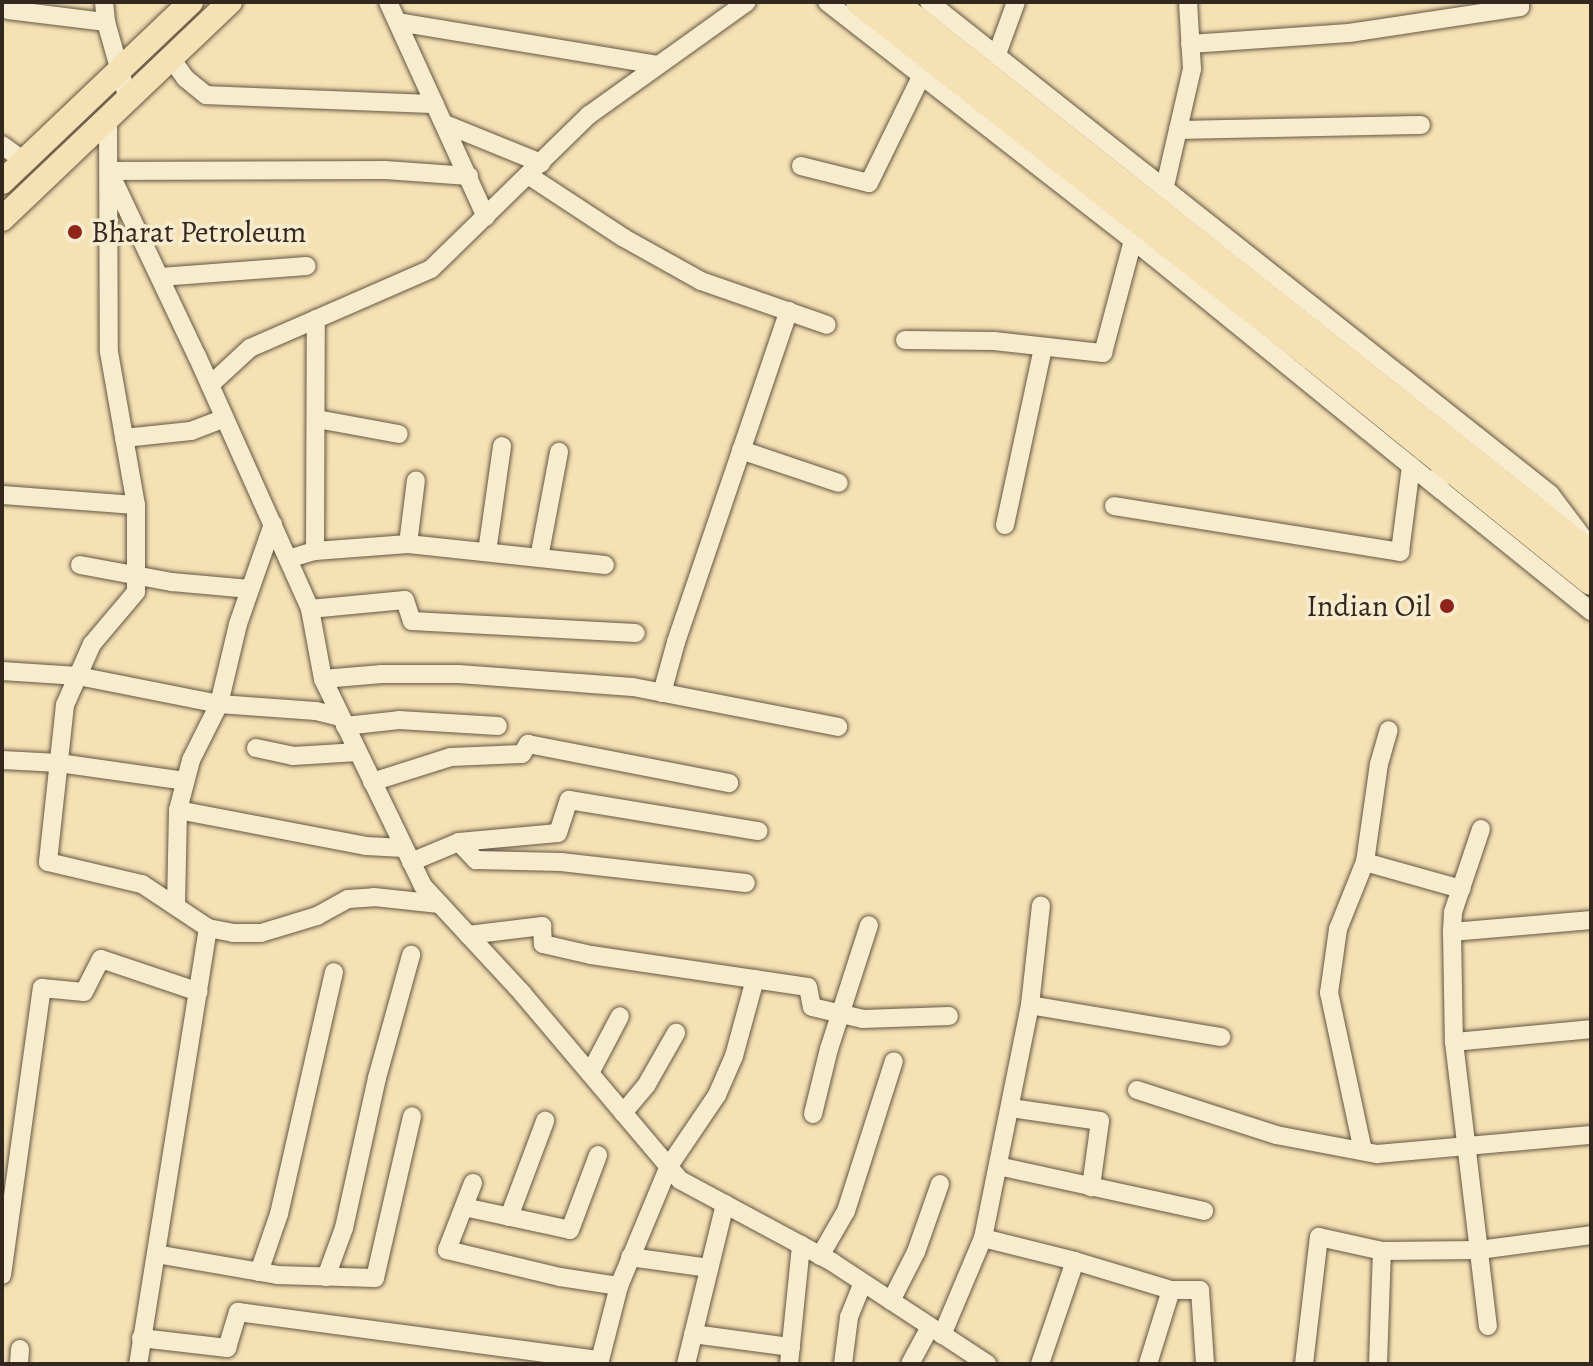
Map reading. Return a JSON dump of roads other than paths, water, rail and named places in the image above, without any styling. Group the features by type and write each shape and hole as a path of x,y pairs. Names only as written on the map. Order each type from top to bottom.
{"highway":[{"path":"859,2 1418,460 1591,582"},
{"path":"894,2 1543,502 1591,552"}],"main road":[{"path":"2,182 191,2"},
{"path":"2,219 230,2"}],"street":[{"path":"104,2 106,22 128,99"},
{"path":"388,2 486,217"},
{"path":"210,385 250,348 431,269 589,115 747,2"},
{"path":"827,2 1418,460 1400,552 1114,506"},
{"path":"997,54 1016,2"},
{"path":"1165,186 1192,69 1188,2"},
{"path":"1190,44 1349,33 1520,7 1520,2"},
{"path":"938,5 1165,186 1543,502 1586,531 1591,552"},
{"path":"8,10 106,22"},
{"path":"398,22 657,65"},
{"path":"170,57 185,78 206,95 435,104"},
{"path":"801,166 869,183 922,75"},
{"path":"108,119 109,352 136,505 136,592 92,644 65,705 48,862 142,884 208,928 233,933 261,933 317,916 348,899 374,897 440,904"},
{"path":"445,124 535,169 624,238 701,281 827,325"},
{"path":"1178,130 1421,125"},
{"path":"2,145 24,161"},
{"path":"109,171 385,170 469,176"},
{"path":"109,171 210,385 310,609 323,679 423,886 590,1073 680,1180 820,1256 987,1364"},
{"path":"905,340 994,341 1103,353 1133,240"},
{"path":"160,277 307,266"},
{"path":"662,693 789,311"},
{"path":"315,551 316,319"},
{"path":"1005,525 1043,347"},
{"path":"124,438 191,431 225,418"},
{"path":"317,419 399,434"},
{"path":"487,552 502,446"},
{"path":"741,450 839,483"},
{"path":"539,558 559,452"},
{"path":"408,544 416,480"},
{"path":"1452,484 1591,611"},
{"path":"2,495 136,505"},
{"path":"176,906 178,810 185,781 191,760 219,704 250,589 273,524"},
{"path":"288,559 315,551 408,544 605,565"},
{"path":"80,565 136,576 250,589"},
{"path":"310,609 405,600 412,621 636,633"},
{"path":"2,671 78,676 219,704 316,711 343,721 399,720 498,726"},
{"path":"323,679 382,674 459,674 633,687 838,727"},
{"path":"1363,1151 1329,993 1338,929 1365,862 1379,764 1389,730"},
{"path":"372,782 451,757 522,754 528,744 729,783"},
{"path":"256,748 293,756 358,752"},
{"path":"2,760 59,763 185,781"},
{"path":"178,810 408,855 459,842 558,833 569,800 758,831"},
{"path":"1481,829 1461,889 1452,932 1454,1042 1488,1326"},
{"path":"459,842 476,860 561,862 746,883"},
{"path":"1365,862 1461,889"},
{"path":"910,1364 936,1331 983,1238 1030,1005 1041,906"},
{"path":"1452,932 1591,920"},
{"path":"813,1114 829,1049 843,1014 869,925"},
{"path":"468,935 542,926 543,944 591,955 808,987 812,1007 863,1019 949,1016"},
{"path":"138,1364 208,928"},
{"path":"326,1277 344,1228 377,1078 411,955"},
{"path":"2,1275 42,988 84,992 101,959 199,992"},
{"path":"259,1272 279,1214 334,972"},
{"path":"141,1338 227,1348 238,1312 600,1362 619,1286 630,1257 669,1166 717,1095 734,1056 755,979"},
{"path":"1030,1005 1221,1037"},
{"path":"590,1073 620,1016"},
{"path":"1454,1042 1591,1029"},
{"path":"623,1113 647,1084 676,1033"},
{"path":"820,1256 846,1211 894,1061"},
{"path":"1137,1090 1276,1135 1377,1154 1591,1135"},
{"path":"1011,1108 1100,1121 1091,1187"},
{"path":"156,1254 259,1272 375,1278 412,1116"},
{"path":"509,1217 545,1121"},
{"path":"464,1207 570,1230 598,1155"},
{"path":"998,1166 1204,1211"},
{"path":"473,1183 447,1250 560,1277 619,1286"},
{"path":"891,1301 916,1252 940,1184"},
{"path":"686,1364 725,1204"},
{"path":"1304,1364 1319,1237 1382,1251 1479,1250 1591,1235"},
{"path":"983,1238 1171,1290 1200,1290 1205,1364"},
{"path":"693,1334 790,1355 801,1245"},
{"path":"1378,1364 1382,1251"},
{"path":"630,1257 709,1268"},
{"path":"1040,1364 1075,1261"},
{"path":"843,1364 849,1317 863,1283"},
{"path":"1148,1364 1171,1290"}],"place":[{"name":"Bharat Petroleum","path":"75,232"},
{"name":"Indian Oil","path":"1447,606"}]}
